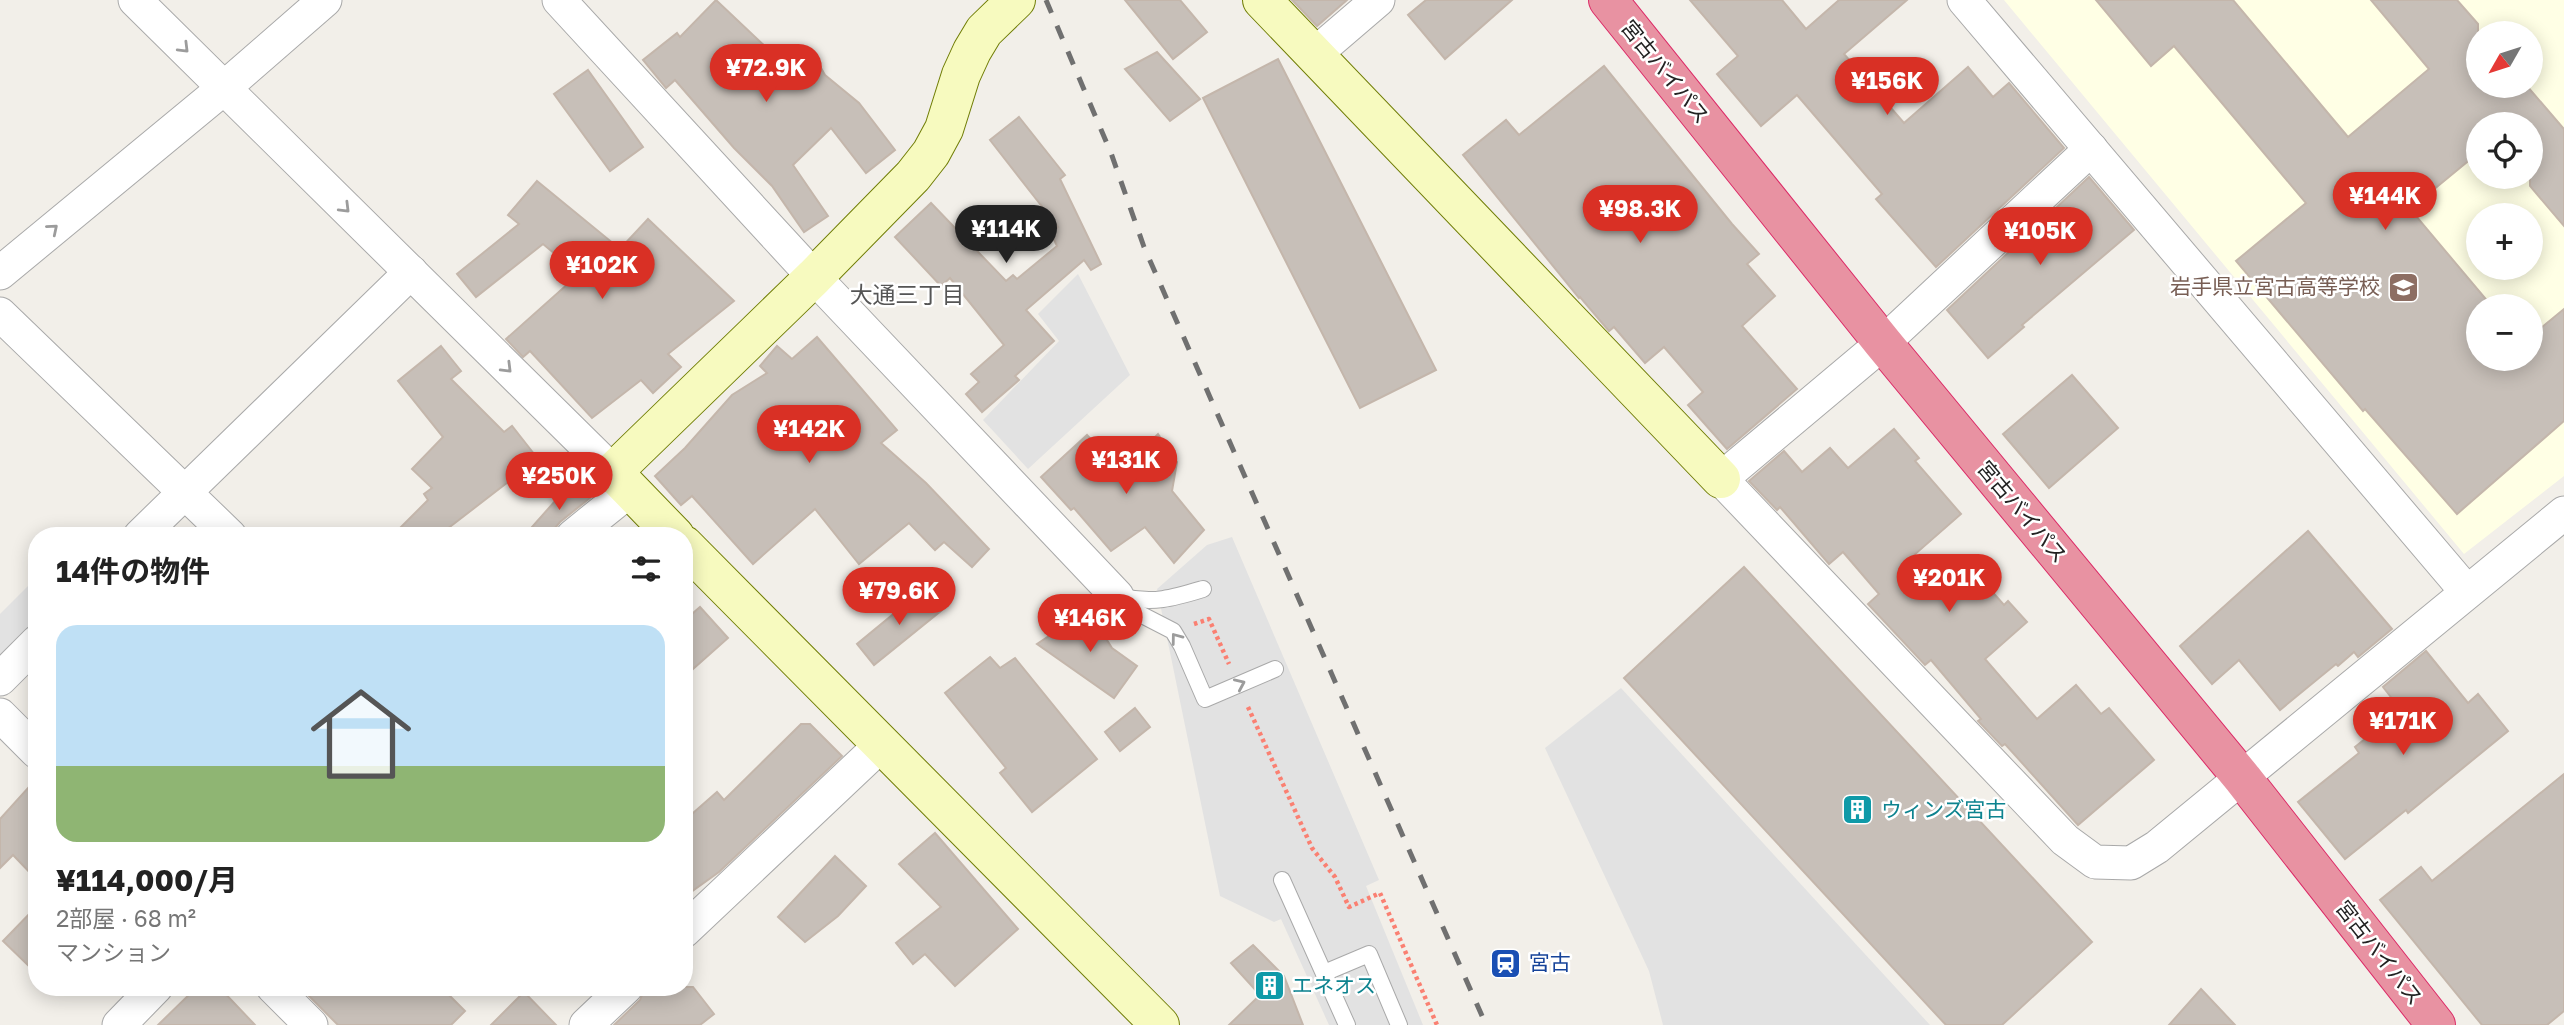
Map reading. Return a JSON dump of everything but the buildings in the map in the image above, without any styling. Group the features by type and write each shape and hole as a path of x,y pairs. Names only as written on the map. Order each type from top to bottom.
{"highway":[{"name":"宮古バイパス","path":"1608,0 1882,343 2243,779 2436,1025"}],"street":[{"path":"135,0 666,527"},
{"path":"0,272 224,88 325,0"},
{"path":"559,0 814,277 1117,596"},
{"path":"581,527 814,277 913,176 944,129 961,75 972,51 984,31 1016,0"},
{"path":"1262,0 2065,840 2095,862 2131,863 2157,847 2564,513"},
{"path":"1315,54 1378,0"},
{"path":"1964,0 2467,592"},
{"path":"1721,480 1882,343 2091,149"},
{"path":"149,527 411,272"},
{"path":"0,314 221,527"},
{"path":"693,554 1160,1025"},
{"path":"0,680 28,651"},
{"path":"0,715 28,743"},
{"path":"693,923 881,745"},
{"path":"119,1025 147,996"},
{"path":"282,996 311,1025"},
{"path":"586,1025 617,996"}],"lane":[{"path":"1117,596 1142,601 1161,601 1203,589"},
{"path":"1117,596 1140,614 1173,631 1205,699 1275,669"},
{"path":"1282,880 1347,1025"},
{"path":"1324,973 1369,954 1399,1025"}],"path":[{"path":"1173,631 1209,619 1312,848 1335,877 1349,906 1380,893 1437,1025"}],"shaded area":[{"name":"岩手県立宮古高等学校","path":"2004,0 2564,0 2564,476 2464,554"},
{"path":"1078,274 1130,375 1028,469 983,420 1059,341 1038,314"},
{"path":"1232,537 1379,880 1366,886 1423,1025 1329,1025 1281,919 1274,922 1220,896 1157,589 1207,545"},
{"path":"28,586 28,639 0,665 0,614"},
{"path":"1621,688 1930,1025 1663,1025 1649,971 1545,748"}],"railway":[{"path":"1046,0 1111,153 1144,247 1486,1025"}],"place":[{"name":"岩手県立宮古高等学校","path":"2403,287"},
{"name":"ウィンズ宮古","path":"1858,810"},
{"name":"宮古","path":"1506,963"},
{"name":"エネオス","path":"1269,986"}],"district":[{"name":"大通三丁目","path":"907,295"}]}
